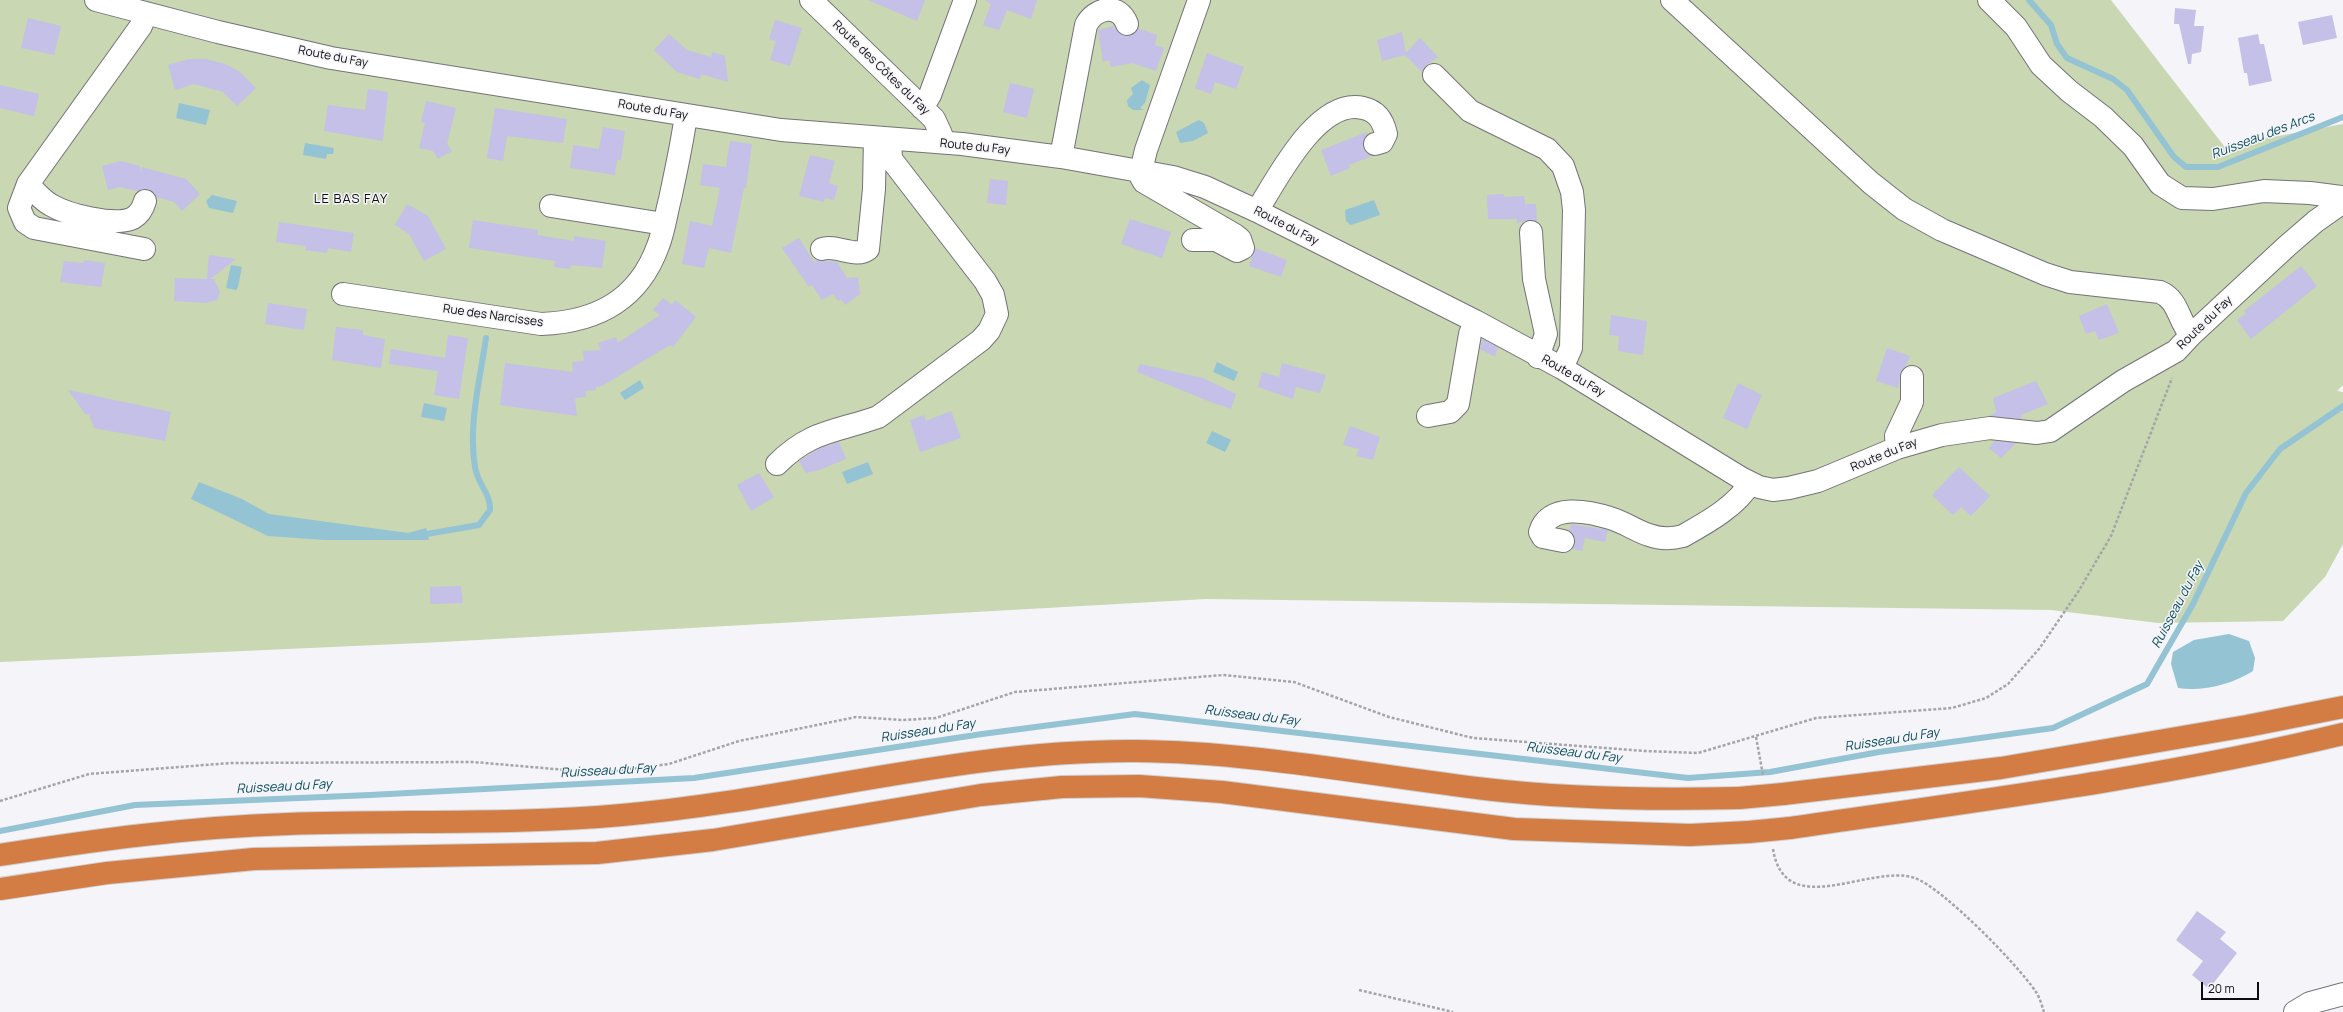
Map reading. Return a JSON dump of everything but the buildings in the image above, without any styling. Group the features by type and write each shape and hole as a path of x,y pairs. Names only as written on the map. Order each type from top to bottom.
{"highway":[{"path":"0,854 103,839 237,826 377,822 563,820 623,815 768,795 988,759 1073,752 1142,751 1233,756 1565,797 1619,799 1739,798 2000,768 2247,726 2343,707"},
{"path":"0,889 107,873 254,859 597,852 713,840 981,795 1062,787 1139,786 1222,792 1514,830 1690,835 1749,832 1790,828 2141,776 2269,752 2343,734"}],"street":[{"name":"Route du Fay","path":"96,0 331,58 781,130 883,139 941,142 1061,157 1141,170 1173,177 1205,187 1258,211 1475,322 1562,368 1750,483 1759,487 1773,490 1818,481 1897,448 1921,440 1963,430 1990,428 2037,433 2050,431 2061,425 2110,389 2176,351 2191,335 2288,246 2316,221 2343,201"},
{"name":"Route des Côtes du Fay","path":"811,0 939,126 941,142"},
{"path":"922,108 930,94 965,0"},
{"path":"1193,240 1216,240 1237,251 1243,248 1240,239 1235,234 1141,180 1141,170 1199,0"},
{"path":"1672,0 1871,183 1904,208 1942,230 2044,274 2070,282 2160,292 2167,296 2176,305 2182,322 2191,335"},
{"path":"1989,0 2016,27 2041,65 2069,92 2103,118 2133,146 2160,184 2182,198 2213,199 2264,191 2310,193 2341,197 2343,201"},
{"path":"1061,157 1086,25 1090,18 1097,12 1114,10 1121,13 1127,24"},
{"path":"144,249 34,228 25,222 19,208 28,184 141,26 146,13"},
{"path":"1434,76 1470,111 1547,149 1563,166 1568,176 1574,210 1572,348 1562,368"},
{"path":"1258,211 1308,133 1330,114 1353,106 1372,111 1382,121 1386,134 1382,142 1375,144"},
{"name":"Rue des Narcisses","path":"343,294 540,324 563,324 584,319 619,301 645,274 659,246 681,148 686,115"},
{"path":"822,248 828,246 860,253 868,249 874,189 883,139"},
{"path":"777,464 804,441 825,432 878,417 886,412 981,340 994,323 997,314 996,306 985,281 891,159 883,139"},
{"path":"28,184 41,198 52,205 69,213 96,219 116,221 132,219 139,214 145,201"},
{"path":"551,206 664,224"},
{"path":"1530,232 1534,279 1546,334 1538,356"},
{"path":"1428,416 1450,412 1458,404 1470,334 1475,322"},
{"path":"1897,448 1896,436 1912,402 1912,377"},
{"path":"1563,541 1543,537 1540,532 1550,517 1573,512 1610,518 1650,535 1674,538 1683,536 1733,503 1742,495 1750,483"},
{"path":"2295,1012 2310,1004 2343,994"}],"path":[{"path":"0,801 89,774 230,763 474,762 600,773 669,764 739,741 856,717 903,720 936,718 1015,692 1223,675 1294,682 1389,717 1473,738 1645,751 1698,753 1756,737 1789,724 1816,718 1952,708 1986,698 2008,684 2039,649 2078,592 2111,536 2171,380 2178,356 2176,351"},
{"path":"1756,737 1764,779"},
{"path":"1772,842 1774,858 1781,874 1794,884 1814,887 1899,875 1915,878 1930,887 1971,920 2024,977 2037,993 2044,1012"},
{"path":"1359,990 1452,1012"}],"green space":[{"path":"0,0 2111,0 2224,146 2343,124 2343,385 2337,391 2343,392 2343,544 2325,577 2283,621 2158,623 2051,610 1206,599 442,642 0,662"}],"water":[{"path":"1142,80 1150,85 1145,103 1140,108 1144,110 1133,110 1128,106 1127,100 1133,94 1131,88"},
{"path":"179,103 210,110 206,125 176,118"},
{"path":"1199,120 1204,123 1208,133 1193,141 1180,143 1176,132"},
{"path":"305,143 334,148 333,154 327,154 326,159 303,155"},
{"path":"212,195 237,201 233,213 209,208 206,201"},
{"path":"1374,200 1380,215 1351,225 1346,221 1345,210"},
{"path":"231,265 242,267 236,290 226,288"},
{"path":"1217,362 1238,372 1234,381 1213,372"},
{"path":"640,380 644,388 625,400 620,393"},
{"path":"424,403 447,408 444,421 421,417"},
{"path":"1212,431 1231,440 1225,452 1206,443"},
{"path":"868,462 873,474 847,484 842,472"},
{"path":"199,482 242,499 269,514 408,533 426,528 429,540 325,540 268,536 191,499"},
{"path":"2229,634 2249,641 2255,658 2253,671 2236,680 2217,686 2197,689 2178,688 2171,664 2173,652 2194,640"}],"waterway":[{"name":"Ruisseau des Arcs","path":"2029,0 2051,25 2057,44 2067,58 2113,79 2127,90 2174,157 2186,167 2218,167 2343,117"},
{"path":"427,534 479,525 490,510 490,504 476,473 473,451 474,419 486,338"},
{"name":"Ruisseau du Fay","path":"0,831 135,805 370,795 694,778 982,734 1135,714 1688,778 1770,772 1879,752 2053,728 2147,684 2193,604 2246,493 2280,449 2343,406"}],"district":[{"name":"LE BAS FAY","path":"351,199"}]}
